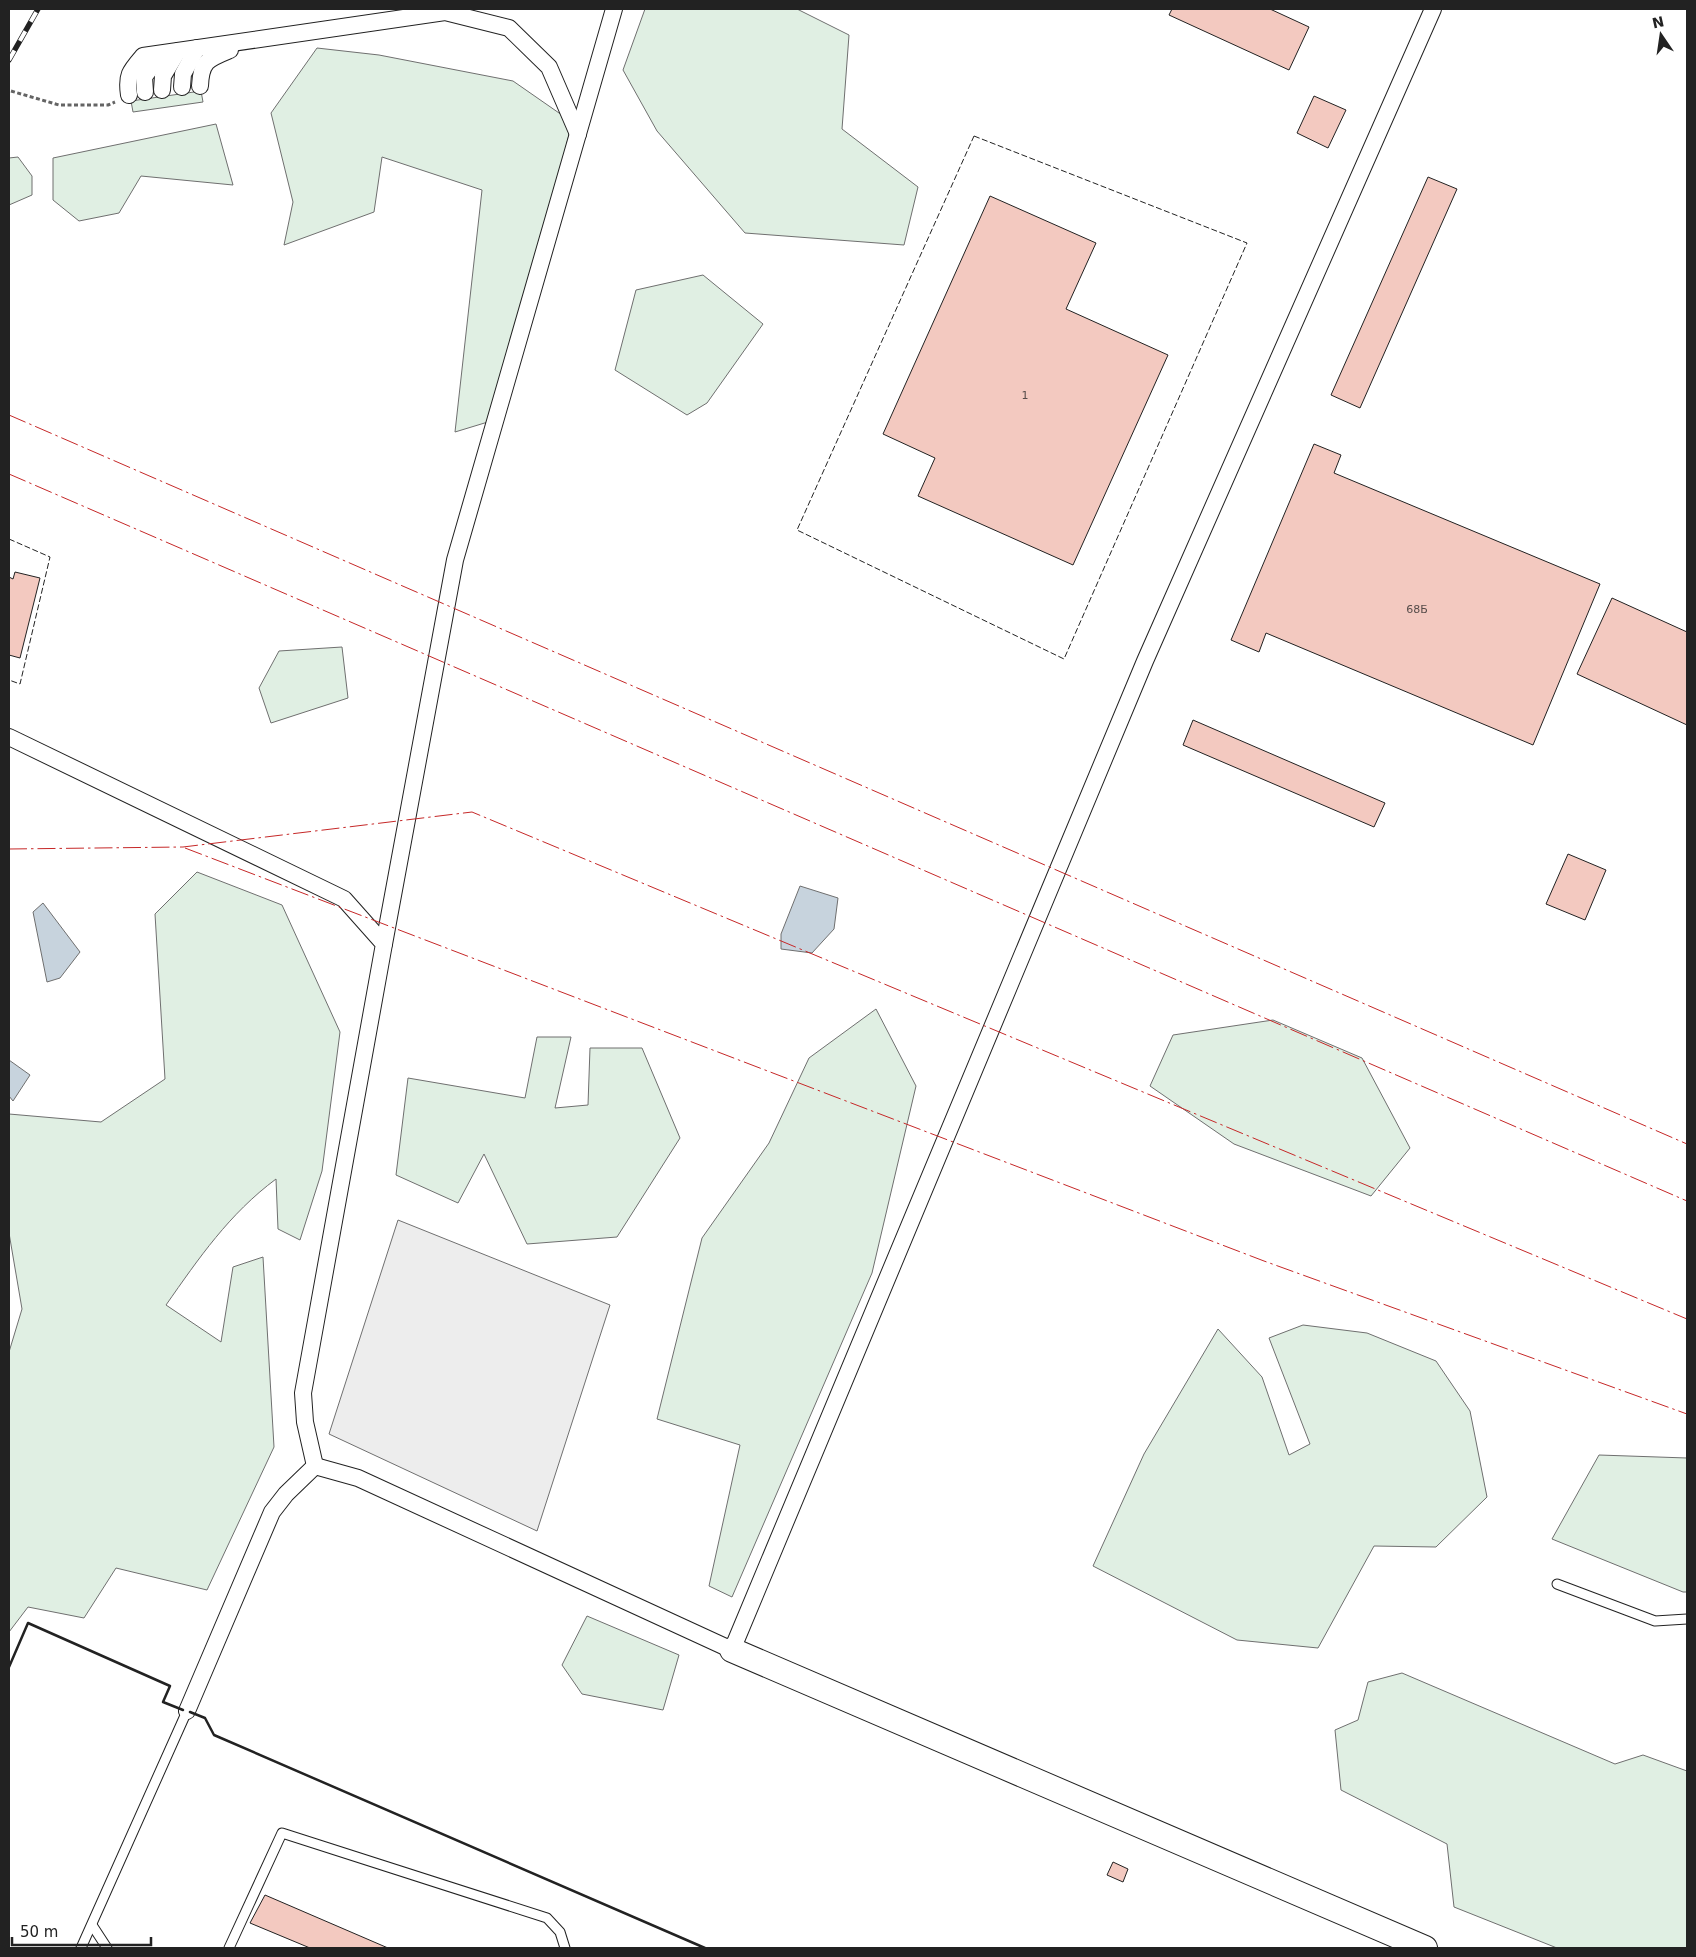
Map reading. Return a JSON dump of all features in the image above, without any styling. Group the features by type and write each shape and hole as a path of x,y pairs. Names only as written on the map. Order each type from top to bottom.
{"street":[{"path":"315,1466 305,1422 303,1393 455,560 614,9"},
{"path":"732,1650 1145,661 1434,9"},
{"path":"179,51 196,64 192,76 164,90 127,80 133,68 143,56 446,12 509,28 549,67 578,134"},
{"path":"164,90 201,70 210,58 234,49 244,42"},
{"path":"164,90 163,76 179,51"},
{"path":"9,737 344,899 384,944"},
{"path":"315,1466 358,1478 732,1650 1426,1948"},
{"path":"187,1711 272,1512 286,1494 315,1466"}],"lane":[{"path":"1557,1584 1655,1621 1687,1619"},
{"path":"81,1948 187,1711"},
{"path":"229,1948 282,1833 547,1918 560,1932 565,1948"},
{"path":"92,1925 107,1948"}],"path":[{"path":"11,91 59,105 108,105 164,90"}],"green space":[{"path":"645,9 797,9 849,35 842,129 918,187 904,245 745,233 657,131 623,70"},
{"path":"317,48 379,55 513,81 572,122 501,418 455,432 482,190 382,157 374,212 284,245 293,202 271,113"},
{"path":"201,91 203,102 133,112 131,101"},
{"path":"216,124 233,185 141,176 119,213 79,221 53,200 53,158"},
{"path":"18,157 32,176 32,195 9,205 9,158"},
{"path":"703,275 763,324 707,403 687,415 615,370 636,290"},
{"path":"342,647 348,698 271,723 259,688 279,651"},
{"path":"197,872 282,905 340,1032 322,1171 300,1240 278,1229 276,1179 229,1222 166,1305 221,1342 233,1267 263,1257 274,1447 207,1590 116,1568 84,1618 28,1607 9,1632 9,1352 22,1309 9,1233 9,1114 101,1122 165,1079 155,914"},
{"path":"876,1009 916,1086 872,1273 732,1597 709,1586 740,1445 657,1419 702,1238 769,1143 809,1058"},
{"path":"1273,1020 1362,1058 1410,1148 1371,1196 1234,1144 1150,1086 1173,1035"},
{"path":"537,1037 571,1037 555,1108 588,1105 590,1048 642,1048 680,1138 617,1237 527,1244 484,1154 458,1203 396,1175 408,1078 525,1098"},
{"path":"1303,1325 1367,1333 1436,1361 1470,1411 1487,1497 1436,1547 1374,1546 1318,1648 1237,1640 1093,1566 1144,1454 1218,1329 1262,1377 1289,1455 1310,1444 1269,1338"},
{"path":"1599,1455 1687,1458 1687,1592 1552,1539"},
{"path":"587,1616 679,1655 663,1710 582,1694 562,1665"},
{"path":"1402,1673 1615,1764 1643,1755 1687,1771 1687,1948 1557,1948 1454,1907 1447,1844 1341,1790 1335,1730 1358,1720 1368,1682"}],"shaded area":[{"path":"800,886 838,898 834,929 812,953 781,949 781,934"},
{"path":"43,903 80,952 60,978 47,982 33,912"},
{"path":"9,1060 30,1075 13,1101 9,1096"},
{"path":"398,1220 610,1305 537,1531 329,1434"}],"building":[{"path":"1172,9 1270,9 1309,27 1289,70 1169,15"},
{"path":"1314,96 1346,110 1328,148 1297,133"},
{"path":"1428,177 1457,189 1360,408 1331,395"},
{"path":"990,196 1096,243 1066,309 1168,355 1073,565 918,496 935,458 883,434"},
{"path":"1314,444 1341,455 1334,473 1600,584 1533,745 1266,633 1259,652 1231,640"},
{"path":"15,572 40,578 20,658 9,655 9,577 13,579"},
{"path":"1612,598 1687,632 1687,725 1577,674"},
{"path":"1193,720 1385,803 1374,827 1183,745"},
{"path":"1568,854 1606,870 1585,920 1546,904"},
{"path":"1113,1862 1128,1869 1123,1882 1107,1875"},
{"path":"265,1895 388,1948 310,1948 250,1923"}],"railway":[{"path":"9,60 38,9"}],"fence":[{"path":"974,136 1247,243 1064,659 797,530 974,136"},
{"path":"9,539 50,557 20,684 9,680"}],"wall":[{"path":"9,1667 28,1623 170,1686 163,1702 183,1710"},
{"path":"190,1712 205,1718 214,1735 705,1948"}],"power":[{"path":"9,415 1687,1144"},
{"path":"9,474 1687,1201"},
{"path":"9,849 183,847 472,812 1687,1319"},
{"path":"185,848 1264,1261 1687,1414"}]}
